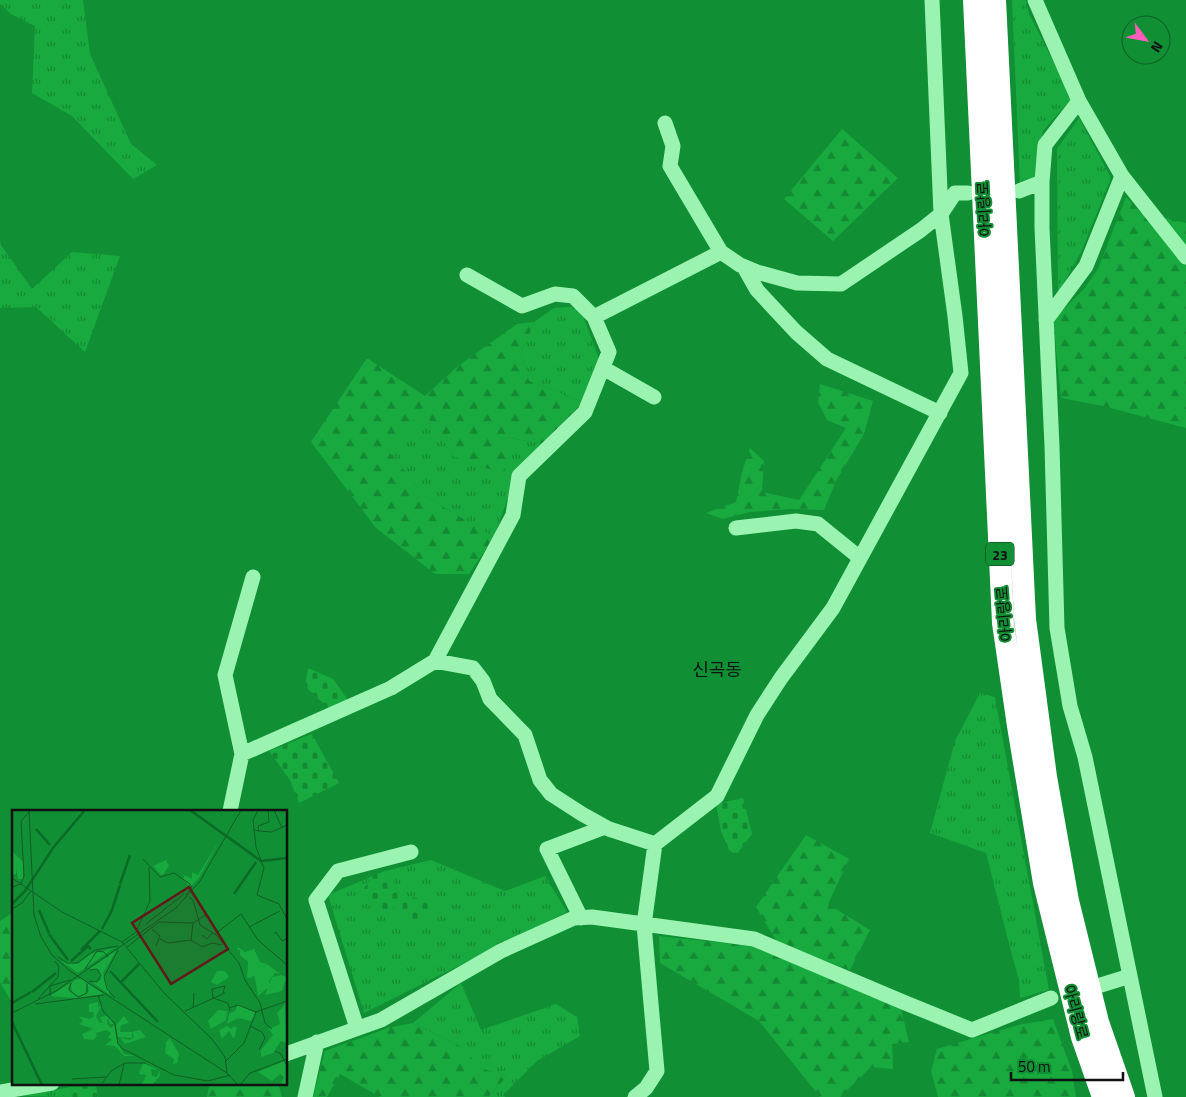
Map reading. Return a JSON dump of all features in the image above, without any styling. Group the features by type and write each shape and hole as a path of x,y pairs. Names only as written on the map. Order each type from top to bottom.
{"highway":[{"name":"아리랑로","path":"974,0 1003,623 1044,883 1082,1037 1103,1097"},
{"name":"아리랑로","path":"995,0 1025,619 1046,777 1068,901 1098,1022 1124,1097"}],"street":[{"path":"635,1097 646,1088 658,1071 644,924 655,844 717,796 757,716 781,678 833,608 961,372 956,316 941,214 932,0"},
{"path":"1036,0 1079,101 1122,176 1186,257"},
{"path":"1079,101 1045,145 1042,182 1042,228 1052,446 1057,628 1070,706 1085,758 1155,1097"},
{"path":"665,123 673,146 670,166 721,252 744,267 796,283 841,284 941,214 955,193 968,193"},
{"path":"1046,320 1086,266 1122,176"},
{"path":"1019,191 1042,182"},
{"path":"594,316 721,252"},
{"path":"744,267 757,290 796,332 827,359 940,413"},
{"path":"242,754 392,688 434,661 513,515 519,476 585,412 609,352 594,316 573,296 555,294 522,306 467,275"},
{"path":"603,368 654,397"},
{"path":"736,528 796,521 818,524 860,558"},
{"path":"230,810 242,754 225,675 253,577"},
{"path":"434,661 473,668 483,681 490,700 525,735 540,780 551,794 605,827 655,844"},
{"path":"581,918 547,848 605,827"},
{"path":"357,1028 316,900 338,871 411,852"},
{"path":"288,1053 381,1020 501,951 574,918 592,917 754,939 972,1030 1051,998"},
{"path":"1101,985 1130,976"},
{"path":"305,1097 317,1042"},
{"path":"0,1092 46,1084"}],"green space":[{"path":"0,0 83,0 90,54 131,144 157,165 133,179 72,116 32,93 35,26 11,14 0,4"},
{"path":"1012,0 1026,0 1029,14 1072,98 1043,131 1035,178 1020,185"},
{"path":"1079,118 1111,178 1081,252 1058,293 1057,149"},
{"path":"842,129 898,178 833,241 784,199"},
{"path":"1126,197 1140,212 1186,223 1186,428 1103,406 1061,398 1053,320 1084,289 1098,269"},
{"path":"0,240 1,245 32,289 72,252 120,256 85,352 36,307 0,308"},
{"path":"578,306 599,359 583,402 529,381 521,353 534,322 554,308"},
{"path":"534,322 521,353 529,381 583,402 543,444 507,437 511,463 500,473 453,456 423,410 388,451 426,497 494,537 469,574 435,574 376,528 311,442 367,358 425,396 458,366 517,324"},
{"path":"820,384 873,401 864,434 836,481 824,510 791,509 750,512 723,519 706,513 736,502 742,472 750,448 764,461 762,492 799,500 846,428 827,420 818,402"},
{"path":"423,409 453,456 506,437 543,444 518,470 494,537 426,497 388,451"},
{"path":"308,668 333,679 348,700 329,709 305,686"},
{"path":"980,693 995,697 1049,990 1020,998 1019,980 986,853 930,833 955,741"},
{"path":"312,734 339,783 299,803 290,780 269,751"},
{"path":"743,798 752,834 736,855 729,850 721,831 716,804"},
{"path":"806,835 849,859 828,904 870,930 850,970 777,942 756,907"},
{"path":"431,860 505,891 545,876 567,912 364,1013 328,895 375,875 397,894 393,880 385,871"},
{"path":"385,871 393,880 397,894 436,902 426,920 414,925 400,920 394,908 381,911 368,905 363,890 374,875"},
{"path":"12,913 12,1081 11,1001 0,982 0,921"},
{"path":"659,936 753,946 901,1009 909,1042 892,1044 893,1069 871,1067 840,1097 820,1097 759,1021 660,963"},
{"path":"461,983 481,1030 556,1004 577,1017 580,1036 537,1061 504,1094 505,1097 488,1097 507,1076 480,1068 462,1047 413,1023"},
{"path":"1053,1019 1072,1071 1076,1097 938,1097 931,1071 937,1049 1018,1025"},
{"path":"413,1023 462,1047 480,1068 507,1076 488,1097 380,1097 340,1074 327,1097 313,1097 325,1051 388,1028"},
{"path":"211,1084 278,1084 282,1097 207,1097"},
{"path":"96,1086 98,1097 72,1097 70,1087"},
{"path":"70,1087 72,1097 23,1096"}],"district":[{"name":"신곡동","path":"717,669"}]}
